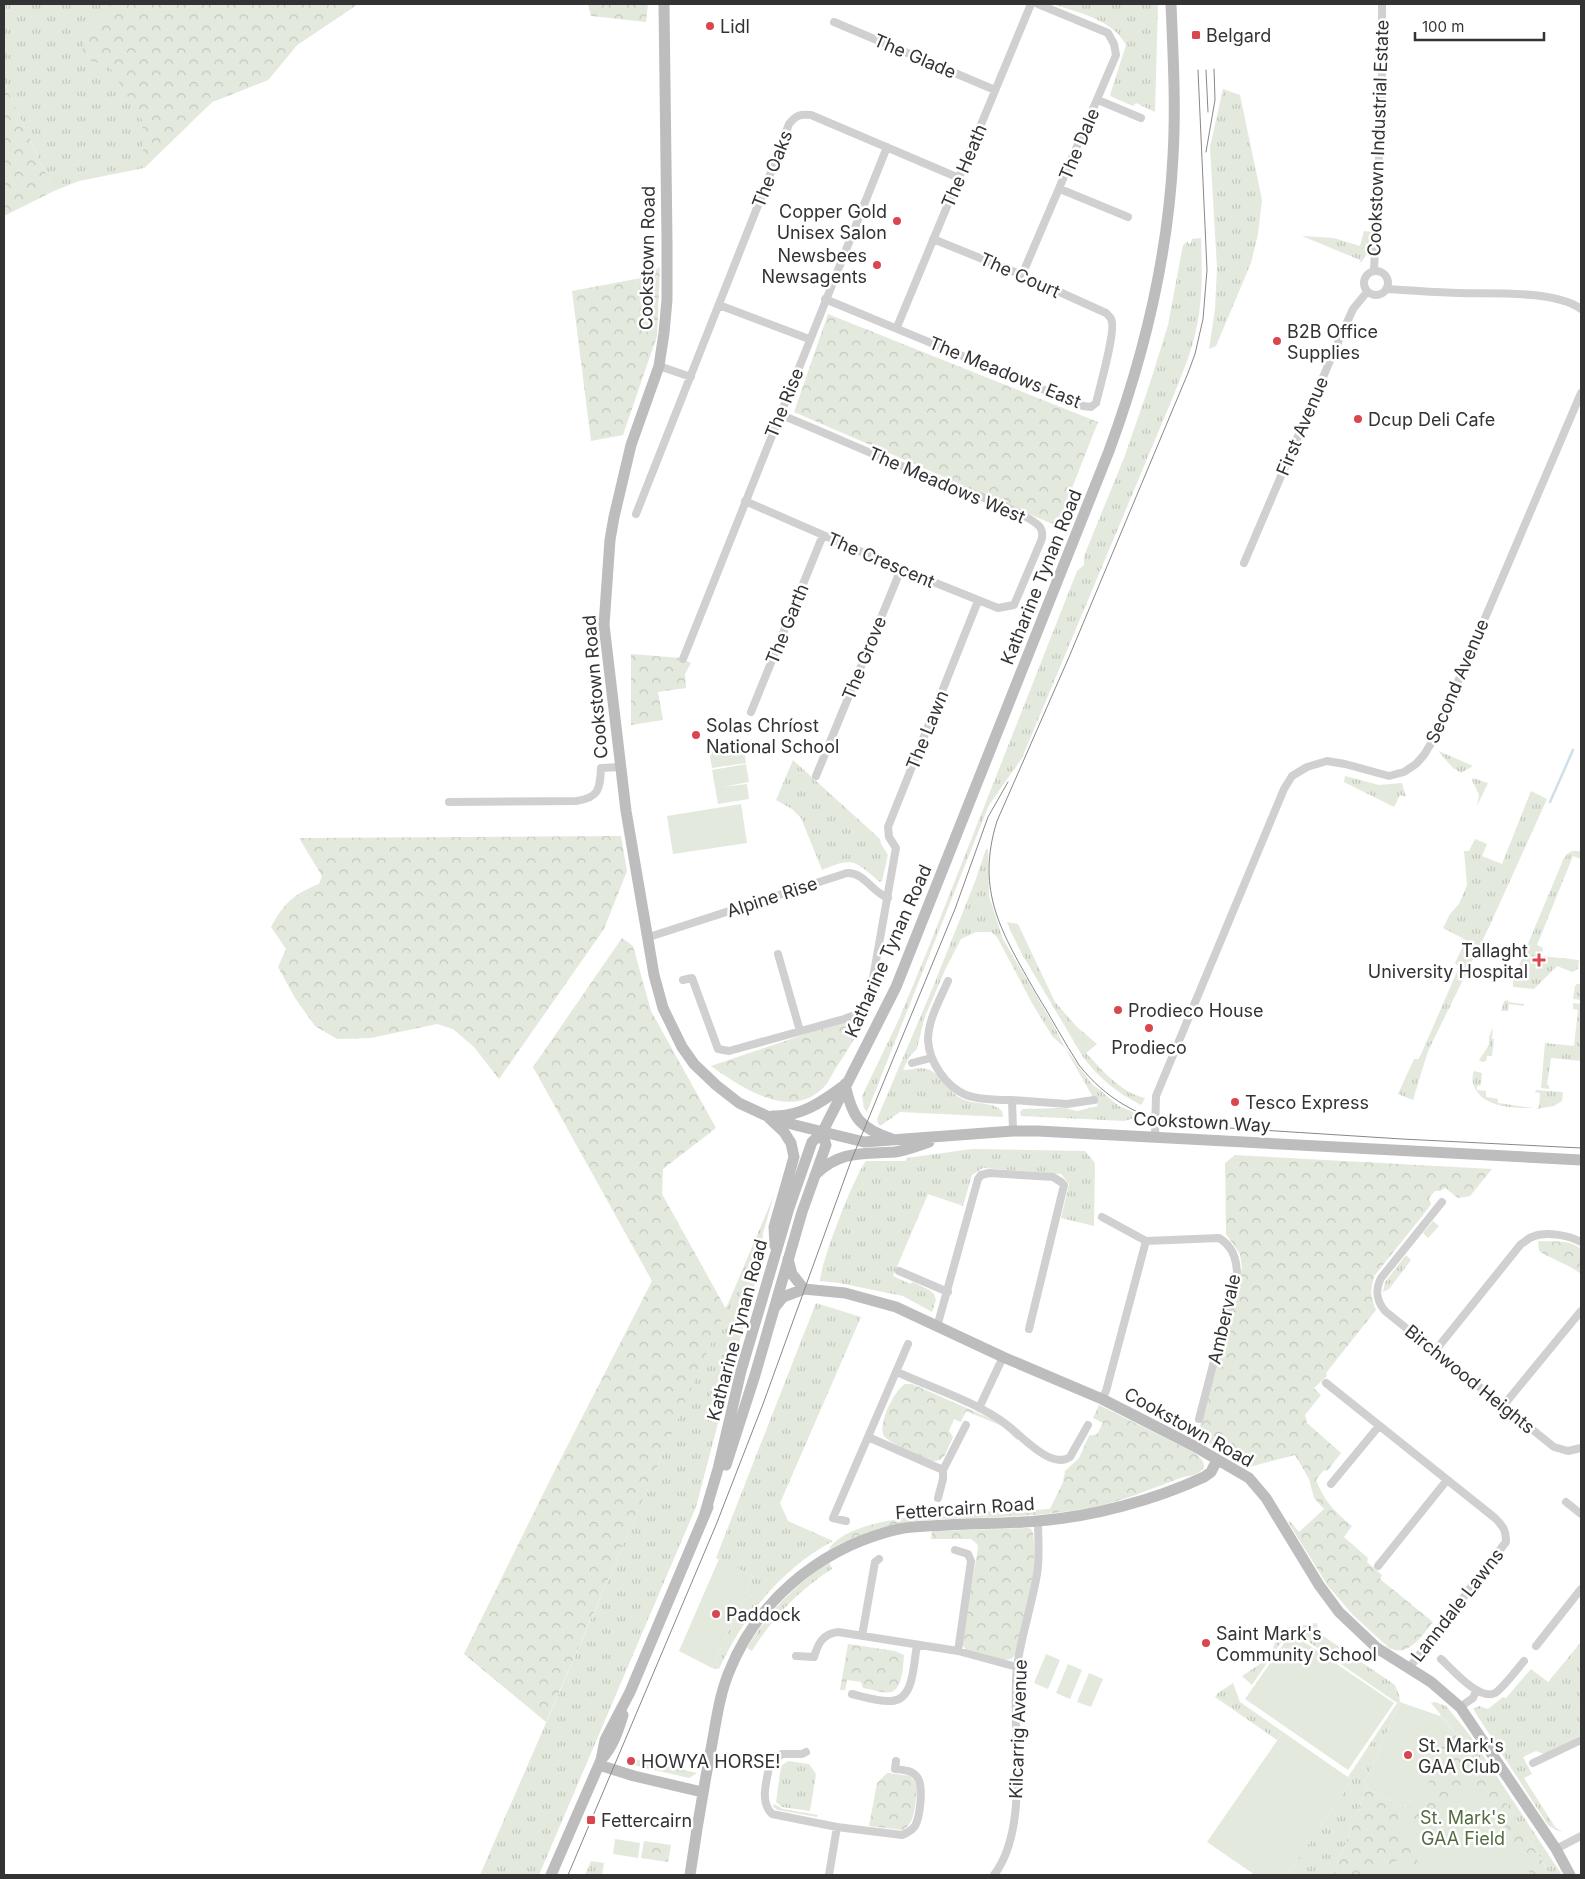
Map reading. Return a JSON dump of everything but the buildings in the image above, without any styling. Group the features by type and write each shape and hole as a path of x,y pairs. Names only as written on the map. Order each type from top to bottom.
{"street":[{"name":"Cookstown Road","path":"664,4 667,300 664,333 659,366 631,445 622,481 610,540 604,625 620,767 654,976 663,1008 682,1047 694,1064 739,1103 767,1116 822,1132"},
{"name":"The Heath","path":"897,327 1031,4"},
{"name":"The Dale","path":"1022,275 1116,55 1114,44 1108,33 1038,4"},
{"name":"Katharine Tynan Road","path":"706,1513 741,1370 805,1160 812,1142 822,1132 892,995 916,938 1106,460 1137,368 1149,323 1160,268 1173,156 1174,73 1171,4"},
{"name":"Cookstown Industrial Estate","path":"1374,271 1382,88 1382,4"},
{"name":"The Glade","path":"834,22 995,90"},
{"name":"The Dale","path":"1098,100 1141,118"},
{"name":"The Oaks","path":"636,514 789,124 795,116 802,114 811,115 959,178"},
{"name":"The Rise","path":"682,659 887,147"},
{"name":"The Dale","path":"1060,189 1128,217"},
{"name":"The Court","path":"934,239 1022,275 1106,313"},
{"path":"1386,289 1386,278 1381,272 1374,271 1367,275 1364,281 1367,292 1378,295 1386,289 1520,295 1559,300 1581,309"},
{"name":"First Avenue","path":"1244,563 1353,309 1367,292"},
{"name":"The Meadows East","path":"825,299 897,327 1084,406 1091,407 1096,403 1113,324 1111,318 1106,313"},
{"path":"719,305 809,340"},
{"path":"659,366 691,377"},
{"name":"Second Avenue","path":"1154,1137 1156,1096 1281,798 1292,776 1307,767 1327,761 1389,776 1404,772 1416,764 1424,755 1433,740 1581,393"},
{"name":"The Meadows West","path":"779,414 923,475 1004,506 1036,524 1041,529 1043,536 1016,601"},
{"name":"The Crescent","path":"745,501 978,601 998,608 1014,605 1016,601"},
{"name":"The Garth","path":"751,712 823,535"},
{"name":"The Grove","path":"816,776 901,569"},
{"name":"The Lawn","path":"888,898 896,848 889,837 888,827 978,601"},
{"path":"449,802 576,801 590,799 596,794 600,783 600,768 620,767"},
{"name":"Alpine Rise","path":"649,936 847,873 858,874 876,892 888,898"},
{"path":"683,980 692,978 718,1049 729,1051 859,1014 866,1009 869,1001 888,898"},
{"path":"778,954 800,1031"},
{"path":"948,981 933,1017 928,1039 937,1070 951,1084 966,1094 996,1100 1067,1104 1094,1100"},
{"path":"912,1063 932,1058"},
{"path":"767,1116 782,1116 808,1108 823,1101 845,1084 851,1108 857,1120 868,1130 892,1140"},
{"path":"1012,1100 1013,1132"},
{"path":"767,1116 787,1138 794,1158 774,1227 775,1255"},
{"name":"Katharine Tynan Road","path":"551,1875 600,1763 610,1749 617,1734 630,1692 724,1470 814,1176 826,1145 822,1132"},
{"name":"Cookstown Way","path":"822,1132 864,1142 1013,1132 1154,1137 1581,1160"},
{"path":"814,1176 825,1166 849,1155 907,1150 942,1138"},
{"path":"938,1326 978,1180 981,1175 989,1173 1053,1177 1064,1186 1029,1329"},
{"name":"Birchwood Heights","path":"1442,1202 1381,1278 1377,1286 1379,1304 1385,1311 1554,1447 1568,1451 1581,1448"},
{"path":"1102,1217 1146,1241 1106,1391 1102,1399"},
{"path":"1435,1351 1521,1244 1531,1237 1546,1235 1574,1238 1581,1242"},
{"name":"Ambervale","path":"1146,1241 1219,1238 1228,1244 1234,1254 1236,1272 1199,1420"},
{"path":"788,1259 792,1274 804,1289"},
{"path":"899,1271 948,1292"},
{"name":"Cookstown Road","path":"804,1289 844,1293 896,1307 1002,1357 1102,1399 1249,1478 1266,1498 1319,1585 1340,1612 1377,1648 1432,1682 1460,1706 1556,1849 1570,1875"},
{"name":"Katharine Tynan Road","path":"774,1308 783,1297 804,1289"},
{"path":"1503,1406 1581,1311"},
{"path":"846,1522 833,1518 908,1344"},
{"path":"979,1408 1002,1357"},
{"path":"896,1372 994,1414 1039,1451 1056,1460 1066,1460 1070,1457 1088,1425"},
{"name":"Lanndale Lawns","path":"1326,1383 1503,1526 1506,1534 1506,1542 1408,1668"},
{"path":"938,1498 943,1480 943,1470 966,1425"},
{"path":"1331,1484 1379,1426"},
{"path":"868,1437 943,1470"},
{"name":"Fettercairn Road","path":"690,1875 702,1792 724,1687 740,1646 772,1603 806,1571 846,1547 888,1531 947,1525 1038,1521 1088,1514 1143,1500 1204,1477 1211,1472 1217,1460"},
{"path":"1378,1566 1447,1480"},
{"path":"1566,1502 1581,1514"},
{"name":"Kilcarrig Avenue","path":"994,1875 1006,1854 1012,1834 1016,1802 1017,1667 1038,1573 1038,1521"},
{"path":"955,1550 968,1554 971,1561 958,1651"},
{"path":"862,1636 875,1562 879,1559"},
{"path":"1536,1646 1581,1589"},
{"path":"796,1656 814,1657 818,1644 830,1633 838,1632 958,1651 1017,1667"},
{"path":"852,1694 889,1701 905,1696 910,1686 917,1646"},
{"path":"1441,1659 1476,1691 1487,1695 1496,1693 1524,1661"},
{"path":"1460,1706 1473,1698 1476,1691"},
{"path":"1533,1762 1581,1740"},
{"path":"806,1752 802,1754 782,1754 770,1764 764,1796 765,1804 772,1814 837,1827 899,1836 911,1830 916,1823 922,1785 912,1772 895,1768 896,1761"},
{"path":"600,1763 634,1776 702,1792"},
{"path":"828,1875 837,1827"},
{"path":"1556,1849 1581,1836"}],"green space":[{"path":"4,4 358,4 297,45 268,80 212,102 144,168 79,181 54,191 4,83"},
{"path":"107,4 358,4 297,45 268,80 212,102 144,168 142,120 109,66 80,58 87,33 112,8"},
{"path":"588,4 648,4 646,22 591,16"},
{"path":"1053,4 1158,4 1155,112 1136,103 1133,106 1110,95 1126,45 1120,36 1104,23 1094,18"},
{"path":"4,83 54,191 4,216"},
{"path":"1223,89 1240,95 1262,200 1258,234 1251,263 1216,346 1209,349 1215,309 1217,268 1210,147"},
{"path":"1364,231 1371,232 1370,249 1361,263 1360,260 1302,236 1334,238 1360,246"},
{"path":"1201,238 1200,307 1194,338 1184,369 1022,758 989,805 867,1112 864,1108 862,1096 899,1019 926,954 1077,571 1084,565 1084,556 1124,458 1168,325 1183,245 1188,241 1188,244 1191,243 1192,239"},
{"path":"660,267 657,336 623,435 591,441 572,291 641,278"},
{"path":"828,314 1098,422 1057,526 794,412"},
{"path":"631,654 681,658 691,663 685,674 686,688 658,692 663,720 631,725"},
{"path":"743,745 746,763 712,768 709,750"},
{"path":"1439,751 1473,766 1461,773 1453,768"},
{"path":"793,760 880,839 888,855 882,881 880,882 854,863 841,863 822,870 801,818 792,809 776,800"},
{"path":"746,764 749,782 722,787 747,784 749,799 718,804 712,770"},
{"path":"1345,776 1379,785 1402,783 1406,797 1400,795 1394,807 1344,782"},
{"path":"1473,778 1488,783 1477,806 1479,795 1472,780"},
{"path":"1531,791 1547,799 1489,927 1428,1051 1413,1100 1398,1094 1414,1059 1419,1059 1459,967 1455,963 1466,940 1443,928 1450,914 1459,904 1467,885 1464,851 1469,851 1475,839 1487,844 1482,856 1502,864"},
{"path":"741,804 747,843 673,854 667,816"},
{"path":"621,836 627,871 604,929 499,1079 474,1047 453,1029 437,1024 371,1038 337,1039 315,1026 295,998 278,967 286,949 271,927 290,900 319,884 322,876 299,838"},
{"path":"986,849 988,849 989,896 1003,939 1064,1046 1091,1083 1119,1106 1137,1114 1137,1117 1125,1121 1021,1116 1020,1112 1023,1109 1065,1108 1077,1111 1098,1106 1065,1048 1052,1036 1032,1003 997,937 991,932 976,932 961,939 945,970 924,1019 917,1049 909,1057 903,1070 920,1068 930,1070 939,1076 957,1096 967,1101 988,1104 998,1108 1002,1111 1003,1117 900,1112 880,1126 877,1122 933,987"},
{"path":"1572,851 1581,851 1581,859 1573,856 1537,945 1543,948 1542,956 1579,960 1578,969 1572,972 1557,966 1534,989 1513,987 1513,980 1563,860"},
{"path":"1007,922 1018,924 1055,1002 1077,1027 1097,1044 1086,1053 1120,1086 1145,1098 1141,1105 1109,1084 1095,1072 1083,1057 1022,954"},
{"path":"622,938 633,946 651,1011 716,1128 663,1169 662,1194 726,1309 546,1722 464,1654 552,1476 652,1281 533,1067"},
{"path":"1577,984 1581,984 1581,1000 1573,999"},
{"path":"1508,1000 1508,1002 1524,1004 1524,1006 1509,1004 1508,1011 1501,1011 1504,1001"},
{"path":"1573,1003 1581,1004 1581,1061 1551,1058 1547,1085 1549,1085 1549,1089 1541,1088 1545,1043 1574,1046 1578,1010 1573,1009"},
{"path":"870,1012 827,1083 811,1097 796,1101 766,1098 737,1083 711,1066"},
{"path":"1493,1027 1492,1056 1487,1056 1486,1061 1482,1062 1479,1060 1489,1045 1489,1037"},
{"path":"1474,1071 1482,1073 1481,1085 1477,1086 1477,1090 1486,1091 1486,1097 1498,1099 1498,1103 1533,1108 1508,1107 1491,1103 1484,1099 1478,1093 1474,1086 1472,1079"},
{"path":"1536,1090 1563,1092 1562,1101 1554,1106 1536,1109 1539,1107 1540,1093 1535,1092"},
{"path":"972,1149 1085,1151 1095,1163 1094,1226 1061,1218 1069,1184 1061,1174 983,1168 972,1175 963,1206 928,1194 893,1276 910,1284 913,1282 934,1294 936,1300 932,1312 903,1296 820,1281 826,1256 839,1220 854,1183 866,1161 905,1161 907,1158"},
{"path":"1235,1155 1492,1169 1470,1196 1458,1198 1445,1188 1435,1191 1429,1198 1431,1204 1427,1210 1375,1275 1371,1292 1376,1310 1326,1373 1327,1376 1314,1388 1321,1395 1305,1415 1307,1423 1341,1453 1328,1470 1323,1471 1316,1480 1331,1506 1352,1526 1344,1537 1368,1558 1367,1562 1382,1575 1380,1579 1433,1622 1420,1639 1409,1648 1396,1650 1389,1648 1353,1615 1328,1586 1288,1522 1290,1521 1299,1532 1324,1509 1314,1498 1309,1479 1295,1455 1249,1467 1187,1430 1188,1427 1199,1430 1242,1268 1240,1254 1226,1234 1225,1163"},
{"path":"774,1195 763,1233 760,1263 696,1507 539,1875 480,1875 733,1292"},
{"path":"1433,1221 1439,1226 1428,1238 1423,1233"},
{"path":"1539,1241 1566,1242 1581,1249 1581,1274 1539,1251"},
{"path":"1406,1255 1411,1260 1389,1289 1383,1292 1385,1282"},
{"path":"816,1303 861,1317 780,1503 788,1521 833,1541 814,1552 781,1580 752,1613 719,1669 712,1668 753,1576 716,1558"},
{"path":"905,1384 912,1384 1003,1424 1018,1438 1017,1440 1002,1426 966,1411 961,1422 954,1419 949,1431 953,1437 945,1455 940,1460 932,1461 906,1450 887,1439 882,1431 888,1408 901,1387"},
{"path":"1099,1405 1193,1452 1203,1461 1203,1469 1196,1474 1089,1508 1023,1516 913,1521 870,1532 828,1550 843,1536 867,1526 897,1519 965,1512 1050,1509 1063,1482 1065,1471 1079,1458 1089,1436 1097,1434 1103,1423 1093,1418"},
{"path":"1028,1528 1033,1533 1033,1578 1017,1653 1011,1659 1004,1660 966,1649 961,1644 978,1548 977,1544 971,1539 931,1539 932,1531"},
{"name":"Paddock","path":"719,1559 753,1576 712,1668 679,1651"},
{"path":"829,1562 832,1569 788,1605 752,1651 747,1648 783,1600"},
{"path":"1317,1623 1319,1633 1395,1685 1400,1702 1365,1782 1367,1788 1333,1875 1287,1875 1352,1780 1348,1777 1397,1703 1290,1629 1252,1685 1242,1676 1263,1662 1273,1648 1279,1633 1286,1628"},
{"path":"1291,1633 1394,1703 1348,1770 1245,1699"},
{"path":"1581,1642 1581,1735 1544,1754 1536,1751 1523,1757 1532,1774 1524,1778 1555,1827 1562,1832 1548,1825 1473,1709 1479,1706 1488,1709 1503,1697 1506,1698 1531,1669 1548,1682"},
{"path":"848,1644 895,1651 904,1655 902,1676 895,1690 891,1692 877,1691 863,1688 861,1682 847,1680 845,1690 840,1690"},
{"path":"1046,1654 1060,1660 1048,1689 1034,1683"},
{"path":"1068,1664 1082,1670 1070,1699 1056,1693"},
{"path":"1089,1673 1103,1679 1091,1707 1077,1702"},
{"path":"1233,1683 1240,1702 1283,1732 1277,1740 1215,1697"},
{"name":"St. Mark's GAA Club","path":"1400,1702 1440,1716 1449,1729 1420,1806 1405,1808 1367,1788 1365,1782"},
{"path":"1435,1702 1446,1706 1469,1734 1562,1875 1549,1875 1519,1824 1491,1783 1431,1703"},
{"name":"St. Mark's GAA Field","path":"1441,1715 1487,1774 1546,1867 1549,1875 1333,1875 1367,1788 1405,1808 1449,1729"},
{"path":"1283,1732 1352,1780 1287,1875 1255,1875 1207,1842"},
{"path":"634,1759 697,1773 689,1778 633,1765"},
{"path":"788,1761 809,1764 816,1774 810,1811 782,1807 776,1802 781,1766"},
{"path":"887,1773 910,1776 917,1788 912,1818 907,1827 902,1830 869,1826 877,1783"},
{"path":"1482,1784 1531,1875 1425,1875 1400,1828"},
{"path":"774,1804 783,1809 818,1815 817,1817 778,1810 773,1807"},
{"path":"615,1839 640,1843 638,1858 613,1854"},
{"path":"644,1841 671,1845 668,1862 641,1858"},
{"path":"1407,1855 1418,1875 1368,1875"},
{"path":"591,1861 604,1863 602,1875 585,1875"}],"waterway":[{"path":"1550,802 1573,750"}],"tram line":[{"path":"1206,152 1215,100 1214,69"},
{"path":"1198,70 1207,270 1203,319 1195,354 1188,373 1069,657 997,821 991,846 989,869 991,891 1003,931 1012,951 1079,1065 1089,1077 1112,1097 1124,1105 1152,1118 1182,1125 1581,1148"},
{"path":"1206,70 1208,112"},
{"path":"568,1875 716,1525 763,1404 851,1161 955,909 988,817 1008,782"}],"place":[{"name":"Lidl","path":"710,26"},
{"name":"Belgard","path":"1196,35"},
{"name":"Copper Gold Unisex Salon","path":"897,221"},
{"name":"Newsbees Newsagents","path":"877,265"},
{"name":"B2B Office Supplies","path":"1277,341"},
{"name":"Dcup Deli Cafe","path":"1358,419"},
{"name":"Solas Chríost National School","path":"696,735"},
{"name":"Tallaght University Hospital","path":"1539,960"},
{"name":"Prodieco House","path":"1118,1010"},
{"name":"Prodieco","path":"1149,1028"},
{"name":"Tesco Express","path":"1235,1102"},
{"name":"Paddock","path":"716,1614"},
{"name":"Saint Mark's Community School","path":"1206,1643"},
{"name":"St. Mark's GAA Club","path":"1408,1755"},
{"name":"HOWYA HORSE!","path":"631,1761"},
{"name":"Fettercairn","path":"591,1820"}]}
